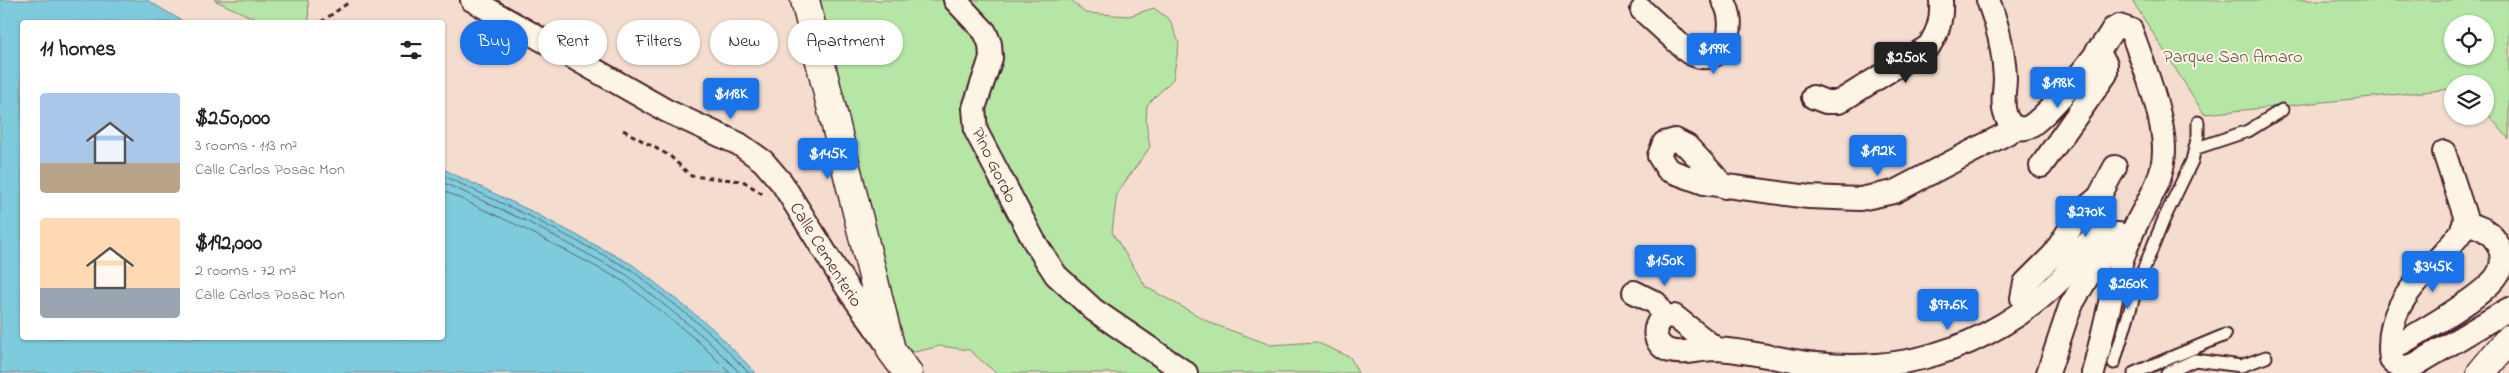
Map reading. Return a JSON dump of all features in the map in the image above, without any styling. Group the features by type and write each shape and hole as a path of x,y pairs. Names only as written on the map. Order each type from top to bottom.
{"main road":[{"path":"805,0 891,350 908,373"},
{"path":"2478,371 2509,339"}],"street":[{"name":"Calle Cementerio","path":"472,0 667,111 739,144 763,161 782,183 827,257 891,350"},
{"name":"Pino Gordo","path":"955,0 985,32 990,44 991,58 974,108 976,131 1034,242 1056,275 1094,310 1186,373"},
{"path":"1642,10 1688,52 1696,57 1706,58 1716,55 1723,49 1727,39 1730,22 1729,13 1723,0"},
{"path":"1813,97 1826,102 1839,102 1929,46 1938,32 1942,16 1941,0"},
{"path":"1988,0 1997,22 2003,50 2004,113 2011,125 2017,128 2027,128 2043,117 2113,29 2125,26 2131,30 2140,53 2162,131 2164,151 2162,171 2156,190 2124,235 2087,278 2070,306 2048,373"},
{"path":"2041,166 2106,74 2106,64 2097,51"},
{"path":"1725,187 1809,197 1860,199 1876,197 1913,183 2017,128"},
{"path":"2444,152 2465,216 2465,224 2459,236 2398,306 2389,335 2391,360 2397,367 2406,369 2509,309"},
{"path":"2026,307 2022,298 2025,283 2054,254 2080,213 2099,197 2116,167"},
{"path":"2390,350 2453,312 2494,281 2502,263 2500,248 2492,235 2480,226 2465,224"},
{"path":"1716,349 1674,316 1664,317 1656,325 1654,332 1658,343 1667,350 1686,352 1716,349 1816,364 1852,366 1912,360 1934,355 1975,339 2026,307 2058,282 2090,241 2103,234 2124,235"},
{"path":"2093,373 2128,280 2124,235"},
{"path":"1634,292 1656,303 1664,317"}],"lane":[{"path":"2197,148 2248,131 2282,110"},
{"path":"2114,363 2128,280 2197,148 2198,122"},
{"path":"2134,373 2225,334"},
{"path":"2167,373 2195,360 2241,366 2266,358"}],"path":[{"path":"323,20 348,3"},
{"path":"623,130 670,156 691,176 743,181 771,199"}],"green space":[{"path":"214,0 308,0 309,20 258,20"},
{"path":"797,0 1071,0 1085,13 1129,16 1154,8 1170,20 1179,43 1173,79 1147,105 1146,121 1150,147 1117,193 1112,232 1146,287 1213,324 1271,345 1316,342 1350,357 1358,373 996,373 969,350 940,346 915,352 896,346 816,65 903,65 903,20 803,20"},
{"name":"Parque San Amaro","path":"2132,0 2509,0 2509,139 2494,122 2494,75 2444,75 2444,90 2204,114"}],"water":[{"path":"0,0 147,0 181,20 20,20 20,340 445,340 445,170 531,211 633,265 712,328 756,373 0,373"}]}
